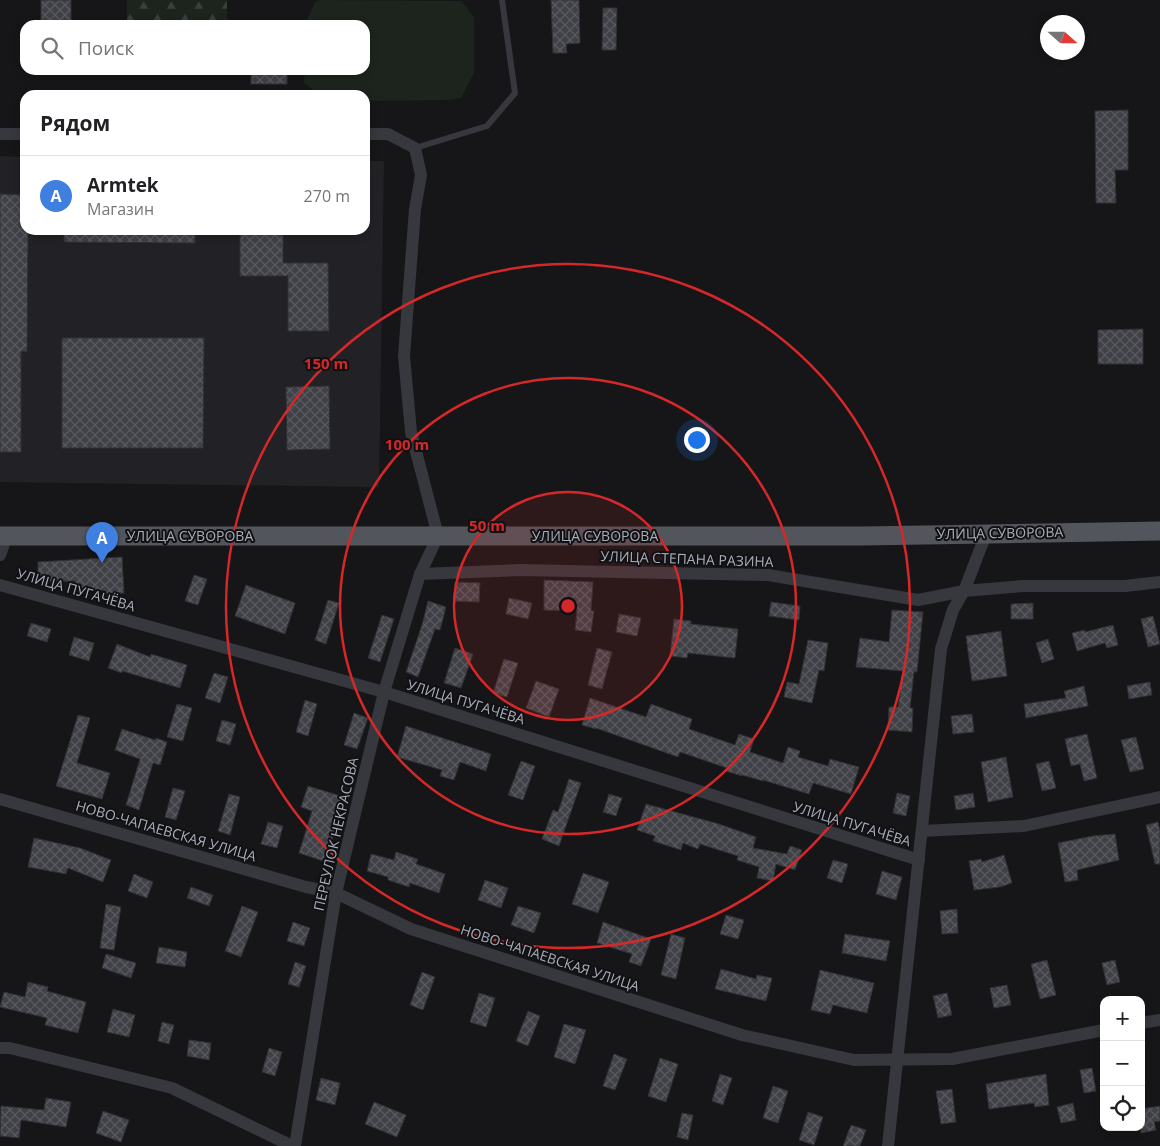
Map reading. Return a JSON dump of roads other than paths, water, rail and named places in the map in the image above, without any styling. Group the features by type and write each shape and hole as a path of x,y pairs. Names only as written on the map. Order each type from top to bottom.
{"main road":[{"name":"УЛИЦА СУВОРОВА","path":"3,536 862,536 1160,531"}],"street":[{"path":"0,134 20,134"},
{"path":"370,134 388,134 415,148 420,174 415,209 404,356 411,432 438,536"},
{"path":"888,1146 941,649 953,610 964,591 986,534"},
{"path":"0,555 3,536"},
{"name":"ПЕРЕУЛОК НЕКРАСОВА","path":"293,1146 336,893 384,692 420,574 438,536"},
{"name":"УЛИЦА СТЕПАНА РАЗИНА","path":"420,574 520,570 768,575 918,600 964,591 1023,586 1125,586 1160,582"},
{"name":"УЛИЦА ПУГАЧЁВА","path":"0,585 384,692 919,860"},
{"name":"УЛИЦА ПУГАЧЁВА","path":"922,831 1024,826 1160,797"},
{"name":"НОВО-ЧАПАЕВСКАЯ УЛИЦА","path":"0,799 306,888 336,893 411,929 742,1035 854,1060 952,1059 1100,1031"},
{"path":"1145,1022 1160,1020"},
{"path":"0,1048 10,1048 172,1088 293,1146"}],"lane":[{"path":"415,148 487,126 515,94 502,0"}],"place":[{"name":"Armtek","path":"102,563"}]}
